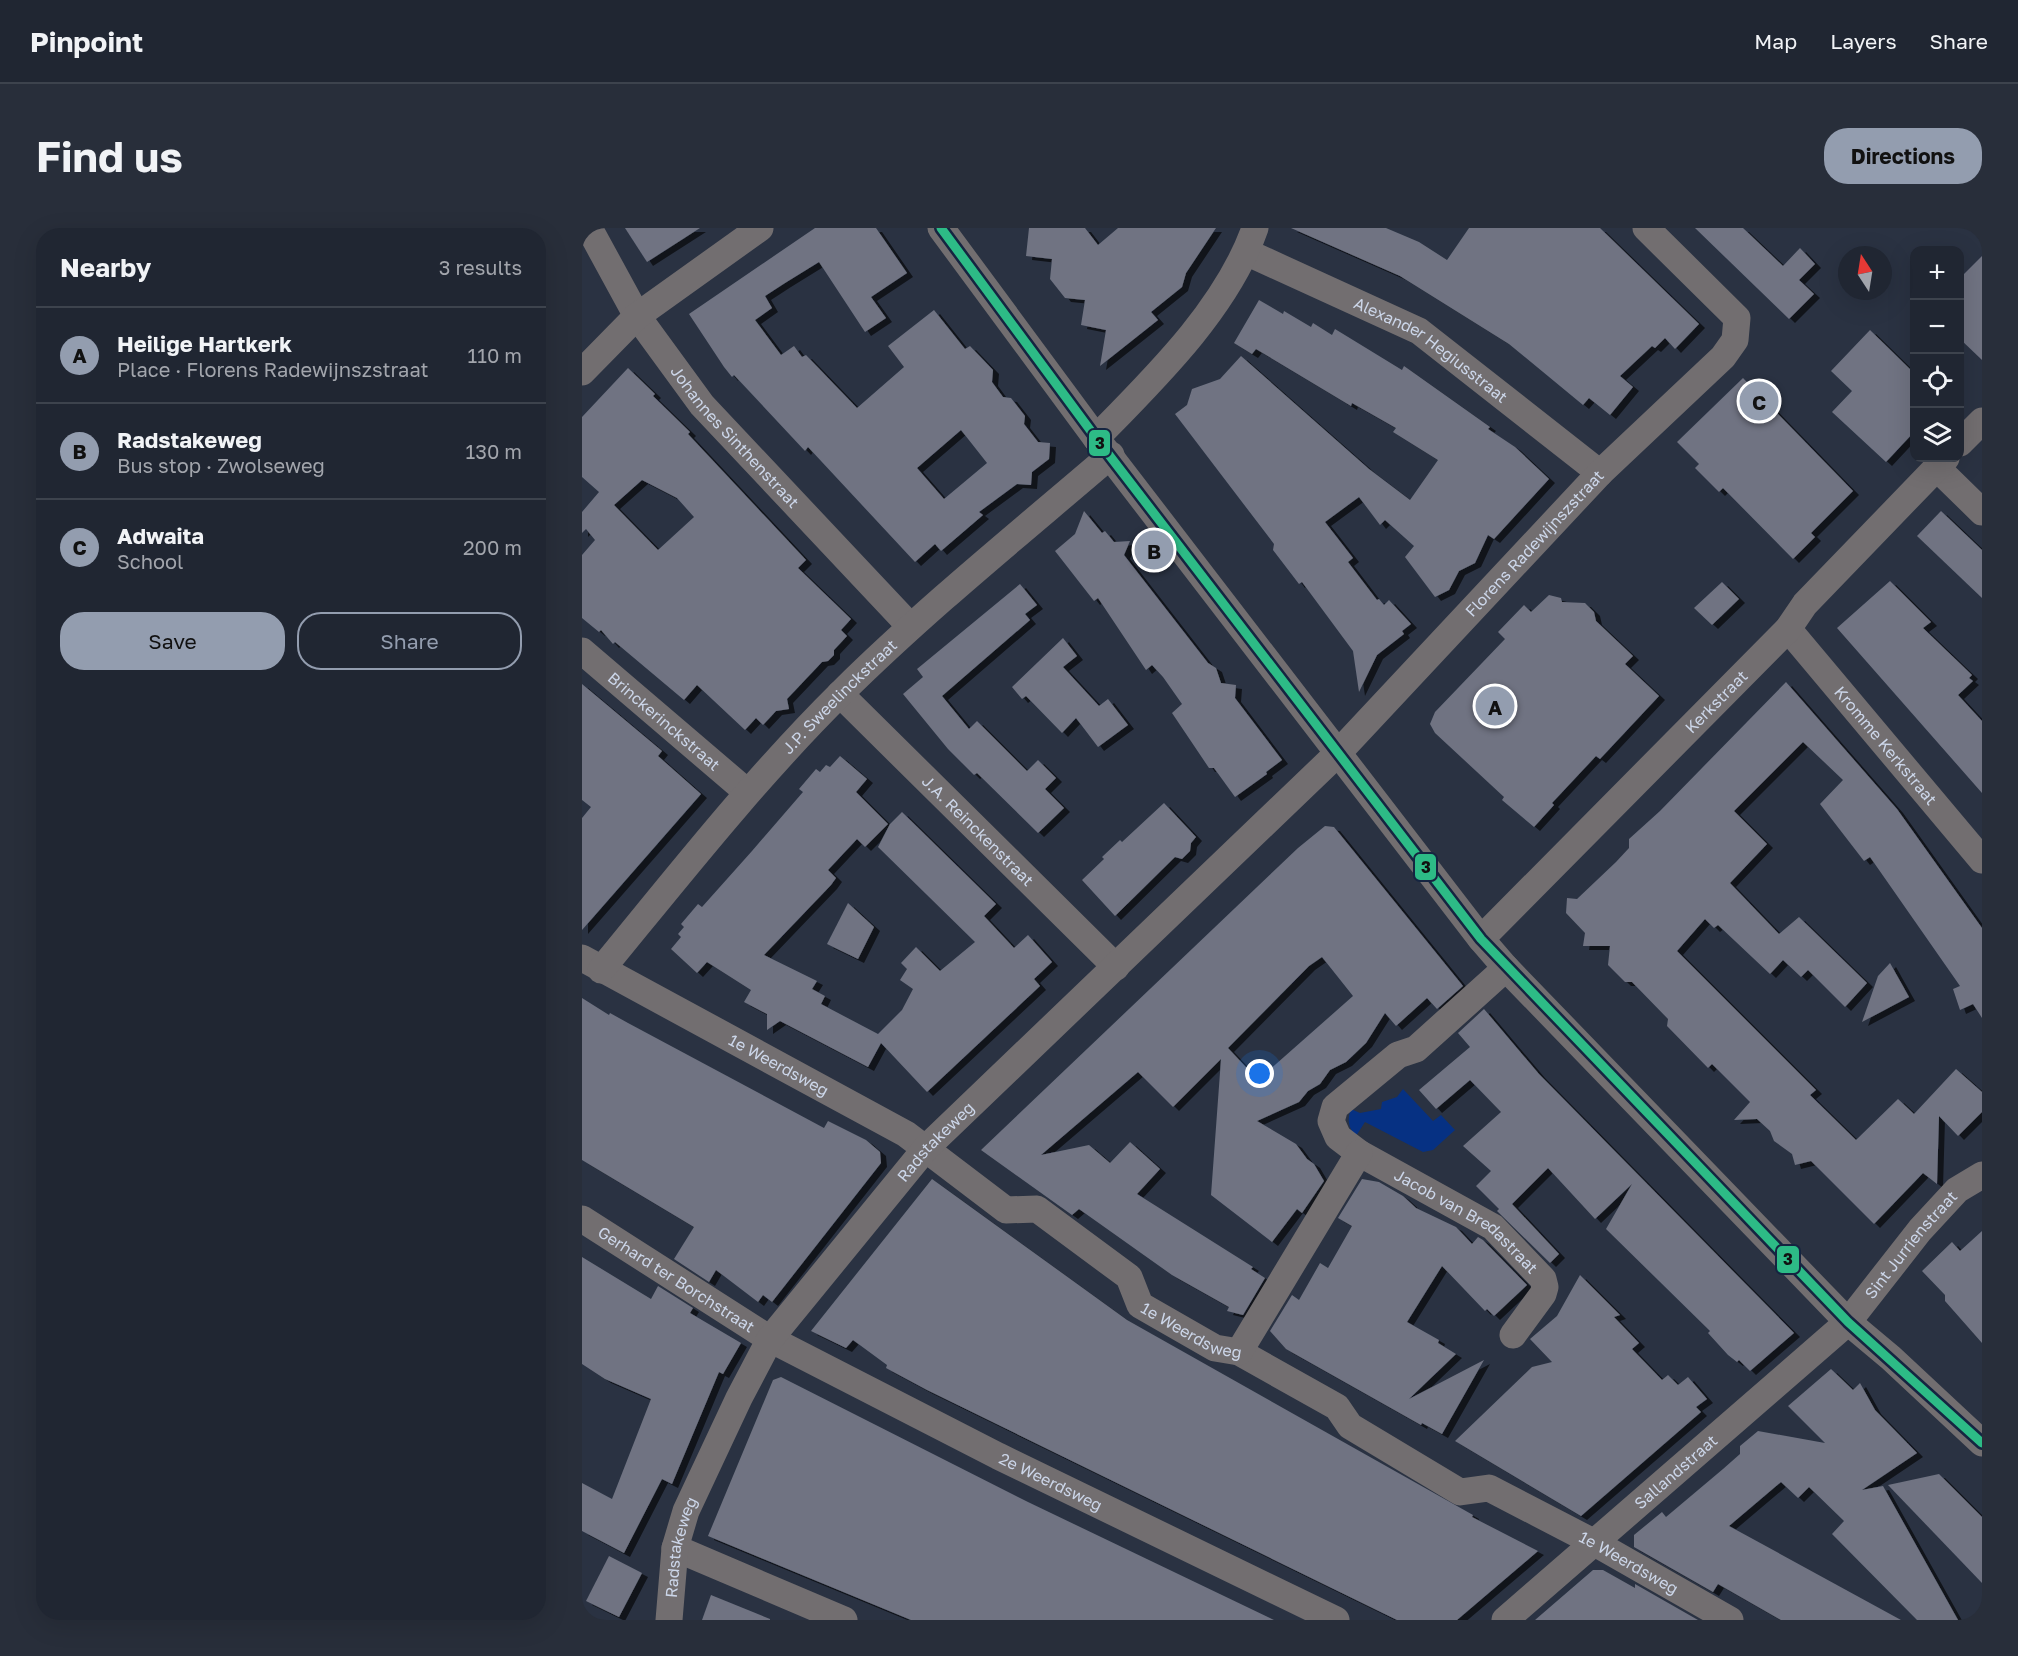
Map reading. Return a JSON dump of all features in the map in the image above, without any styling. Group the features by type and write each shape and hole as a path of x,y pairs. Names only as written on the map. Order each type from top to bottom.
{"street":[{"name":"Johannes Sinthenstraat","path":"589,228 637,316 702,405 910,626"},
{"path":"582,372 637,316 760,228"},
{"path":"941,228 1103,446 1481,939 1506,968 1848,1322 1891,1358 1982,1443"},
{"name":"Florens Radewijnszstraat","path":"1338,753 1600,472 1723,357 1736,340 1737,318 1647,228"},
{"name":"J.P. Sweelinckstraat","path":"592,964 747,792 840,694 1103,446 1218,298 1251,240"},
{"name":"Alexander Hegiusstraat","path":"1251,240 1419,331 1600,472"},
{"path":"1964,438 1982,421"},
{"path":"1941,462 1982,512"},
{"name":"Kerkstraat","path":"1481,939 1788,629 1805,604 1941,462"},
{"name":"Kromme Kerkstraat","path":"1788,629 1982,860"},
{"name":"Brinckerinckstraat","path":"582,651 747,792"},
{"name":"J.A. Reinckenstraat","path":"840,694 1116,967"},
{"name":"Radstakeweg","path":"669,1620 675,1548 686,1511 739,1398 771,1339 926,1148 1338,753"},
{"name":"1e Weerdsweg","path":"592,964 906,1134 1006,1210 1037,1209 1129,1276 1140,1305 1215,1348 1239,1352 1336,1407 1350,1426 1460,1492 1489,1488 1595,1543 1730,1620"},
{"name":"Jacob van Bredastraat","path":"1506,968 1416,1049 1398,1055 1335,1107 1331,1121 1338,1137 1359,1153 1492,1227 1543,1279 1545,1287 1543,1294 1513,1335"},
{"path":"1239,1352 1359,1153"},
{"name":"Sint Jurrienstraat","path":"1848,1322 1928,1222 1957,1190 1982,1175"},
{"name":"Gerhard ter Borchstraat","path":"582,1219 771,1339"},
{"name":"Sallandstraat","path":"1505,1620 1848,1322"},
{"name":"2e Weerdsweg","path":"771,1339 998,1456 1335,1620"},
{"path":"675,1548 844,1620"}],"shaded area":[{"path":"1403,1089 1433,1121 1441,1115 1455,1130 1433,1150 1423,1152 1365,1122 1356,1136 1351,1130 1349,1116 1351,1109 1360,1113 1381,1109 1382,1102 1397,1097"}],"building":[{"path":"625,228 700,228 647,262"},
{"path":"815,228 876,228 907,273 871,297 886,318 865,332 819,262 765,296 772,308 755,320 781,355 794,346 802,357 806,355 857,408 904,367 888,346 934,310 965,349 970,346 993,370 992,382 1003,397 1011,398 1025,416 1024,424 1038,442 1050,443 1049,459 1032,472 1031,485 1017,484 979,512 983,515 941,551 935,544 915,562 808,447 805,451 734,375 732,377 689,314","holes":["961,430 987,463 944,499 917,468"]},
{"path":"1029,228 1085,228 1098,245 1118,228 1216,228 1186,273 1182,287 1151,312 1158,320 1100,366 1106,330 1081,325 1085,300 1065,298 1050,279 1052,259 1026,256"},
{"path":"1291,228 1386,228 1419,242 1447,260 1469,228 1600,228 1699,324 1675,349 1665,338 1655,348 1652,346 1620,376 1633,387 1610,415 1589,398 1583,405 1509,344 1400,276"},
{"path":"1695,228 1743,228 1783,266 1800,248 1815,264 1799,280 1814,294 1789,319"},
{"path":"1982,256 1982,360 1964,343 1964,274"},
{"path":"1259,300 1311,327 1313,323 1332,335 1335,329 1402,370 1404,366 1490,427 1488,429 1515,447 1549,479 1494,539 1488,535 1475,563 1459,571 1449,590 1435,597 1405,557 1414,546 1385,520 1380,525 1359,497 1325,522 1353,558 1348,562 1377,600 1379,599 1384,605 1389,600 1411,624 1402,631 1404,634 1377,655 1359,692 1353,651 1302,582 1299,584 1273,550 1274,544 1175,414 1187,405 1192,389 1220,379 1241,356 1369,469 1410,500 1438,460 1393,432 1396,428 1352,403 1351,406 1256,349 1252,354 1234,343"},
{"path":"1870,330 1910,369 1910,436 1886,462 1832,412 1852,391 1831,371"},
{"path":"628,368 655,394 653,396 690,432 688,434 806,560 798,568 851,619 841,630 847,636 834,650 834,655 828,661 822,662 787,699 789,709 776,711 763,725 756,718 745,730 697,685 684,700 615,642 613,644 601,630 599,632 582,618 582,555 595,540 586,529 582,533 582,512 599,492 582,477 582,417","holes":["642,480 677,498 694,517 658,550 614,505"]},
{"path":"1743,378 1853,491 1811,533 1815,537 1793,559 1723,488 1719,492 1695,468 1699,464 1677,442"},
{"path":"1084,511 1102,533 1105,531 1114,542 1130,541 1124,555 1208,663 1216,668 1221,683 1236,685 1235,698 1282,760 1235,797 1214,768 1209,768 1172,713 1182,704 1163,677 1152,665 1146,670 1098,598 1094,601 1055,551 1075,534"},
{"path":"1941,511 1982,550 1982,598 1917,536"},
{"path":"1890,581 1931,622 1923,628 1972,675 1969,678 1973,681 1958,695 1982,721 1982,793 1837,628"},
{"path":"1722,582 1739,599 1712,625 1694,608"},
{"path":"1020,584 1037,605 1025,614 1030,620 942,696 969,729 977,721 1027,771 1038,760 1056,778 1045,789 1064,808 1038,833 977,773 974,775 948,749 903,694 923,677 917,669"},
{"path":"1549,595 1561,598 1562,602 1585,603 1594,612 1596,621 1633,656 1625,664 1659,696 1600,759 1596,756 1552,803 1554,805 1534,827 1502,800 1504,797 1435,733 1430,724 1435,712 1505,639 1498,632 1524,605 1531,612"},
{"path":"1063,638 1077,656 1063,667 1099,706 1108,699 1128,725 1098,747 1076,718 1062,733 1026,696 1022,699 1012,687"},
{"path":"1786,682 1897,809 1982,928 1982,1018 1973,1004 1960,1010 1953,989 1960,986 1870,857 1864,861 1820,804 1843,780 1803,742 1734,811 1767,844 1730,883 1779,934 1799,917 1867,983 1845,1007 1808,970 1801,977 1783,960 1770,974 1718,925 1714,928 1705,919 1677,951 1816,1090 1810,1095 1856,1140 1898,1099 1914,1114 1956,1069 1982,1092 1982,1112 1958,1136 1939,1116 1937,1184 1923,1173 1874,1224 1811,1161 1795,1165 1792,1154 1774,1141 1770,1131 1757,1119 1734,1120 1750,1102 1712,1064 1708,1068 1667,1026 1668,1019 1632,982 1625,982 1608,965 1610,946 1583,946 1585,933 1566,913 1567,898 1577,899 1616,862 1629,848 1629,839 1660,811"},
{"path":"582,684 662,751 658,756 701,794 582,930 582,818 591,807 582,800"},
{"path":"840,756 867,779 856,792 888,824 865,847 857,839 828,870 836,878 831,885 764,955 817,981 812,989 825,996 821,1004 878,1034 902,1010 913,989 900,980 907,969 901,963 916,947 940,971 975,942 878,847 890,824 902,812 996,904 984,916 1014,948 1028,935 1052,962 1034,979 1040,986 927,1092 881,1043 868,1067 780,1021 767,1030 767,1014 744,1002 751,990 707,962 697,973 671,949 681,937 678,934 684,927 681,924 698,904 702,907 752,851 803,792 799,789 816,769 820,772 826,765 830,767"},
{"path":"1164,803 1196,837 1191,843 1190,851 1182,859 1175,857 1115,916 1082,880 1120,840 1122,842"},
{"path":"1325,826 1334,827 1463,986 1437,1009 1427,998 1396,1026 1385,1013 1366,1043 1346,1062 1330,1070 1320,1084 1308,1091 1299,1102 1257,1121 1296,1144 1307,1159 1314,1164 1324,1181 1302,1213 1297,1209 1272,1242 1211,1195 1221,1059 1173,1107 1138,1072 1041,1155 1089,1145 1110,1163 1130,1142 1160,1169 1137,1194 1253,1267 1251,1269 1265,1278 1243,1315 1227,1311 1229,1307 1172,1275 1079,1209 1072,1215 981,1150 1298,848","holes":["1322,957 1353,996 1258,1080 1228,1048 1309,966"]},
{"path":"848,903 874,927 858,959 827,944"},
{"path":"1890,963 1909,997 1862,1022 1878,976"},
{"path":"582,998 609,1015 610,1013 824,1128 828,1121 866,1140 880,1152 881,1163 772,1302 763,1295 758,1302 716,1270 709,1282 674,1259 694,1227 582,1160"},
{"path":"1484,1009 1539,1074 1794,1333 1750,1371 1739,1360 1737,1362 1728,1355 1708,1333 1710,1331 1606,1229 1632,1184 1595,1219 1548,1168 1512,1204 1559,1254 1550,1263 1497,1211 1499,1209 1476,1186 1491,1171 1463,1146 1501,1112 1470,1080 1436,1109 1419,1090 1470,1047 1458,1033"},
{"path":"932,1179 1127,1320 1473,1515 1472,1517 1538,1551 1457,1620 1397,1620 927,1390 886,1368 887,1365 853,1340 846,1348 811,1331"},
{"path":"1362,1179 1379,1182 1403,1196 1416,1208 1456,1227 1472,1244 1478,1237 1483,1240 1527,1285 1494,1316 1487,1309 1485,1311 1442,1266 1407,1322 1439,1340 1438,1343 1456,1354 1409,1399 1484,1360 1442,1434 1422,1423 1421,1425 1286,1349 1270,1331 1292,1295 1299,1300 1320,1263 1328,1268 1352,1226 1338,1218"},
{"path":"1982,1231 1982,1343 1945,1301 1945,1295 1922,1271 1952,1242 1960,1251"},
{"path":"582,1257 651,1299 658,1286 693,1308 690,1313 741,1343 723,1374 719,1372 672,1484 662,1479 624,1553 582,1531 582,1483 612,1499 651,1399 605,1379 582,1364"},
{"path":"1580,1275 1620,1315 1614,1317 1639,1343 1632,1349 1662,1380 1668,1375 1678,1385 1688,1377 1707,1399 1696,1407 1701,1412 1581,1516 1455,1441 1532,1367 1552,1362 1530,1339 1557,1316"},
{"path":"1831,1369 1853,1390 1860,1383 1875,1410 1917,1453 1862,1490 1883,1486 1958,1620 1917,1620 1832,1534 1844,1521 1809,1487 1798,1498 1781,1482 1729,1526 1901,1620 1781,1620 1718,1584 1713,1592 1634,1547 1634,1535 1662,1512 1666,1517 1740,1454 1740,1446 1758,1431 1825,1443 1788,1406"},
{"path":"781,1377 1028,1502 1274,1620 911,1620 708,1536 773,1380"},
{"path":"1939,1474 1982,1517 1982,1583 1888,1485"},
{"path":"609,1556 642,1573 619,1617 586,1601"},
{"path":"1593,1570 1603,1570 1635,1588 1635,1584 1698,1620 1535,1620"},
{"path":"711,1595 770,1619 770,1620 702,1620"}],"transit line":[{"name":"3","path":"941,228 1096,438 1481,939 1848,1322 1982,1443"}],"place":[{"name":"Adwaita","path":"1759,401"},
{"name":"Radstakeweg","path":"1154,550"},
{"name":"Heilige Hartkerk","path":"1495,706"}]}
